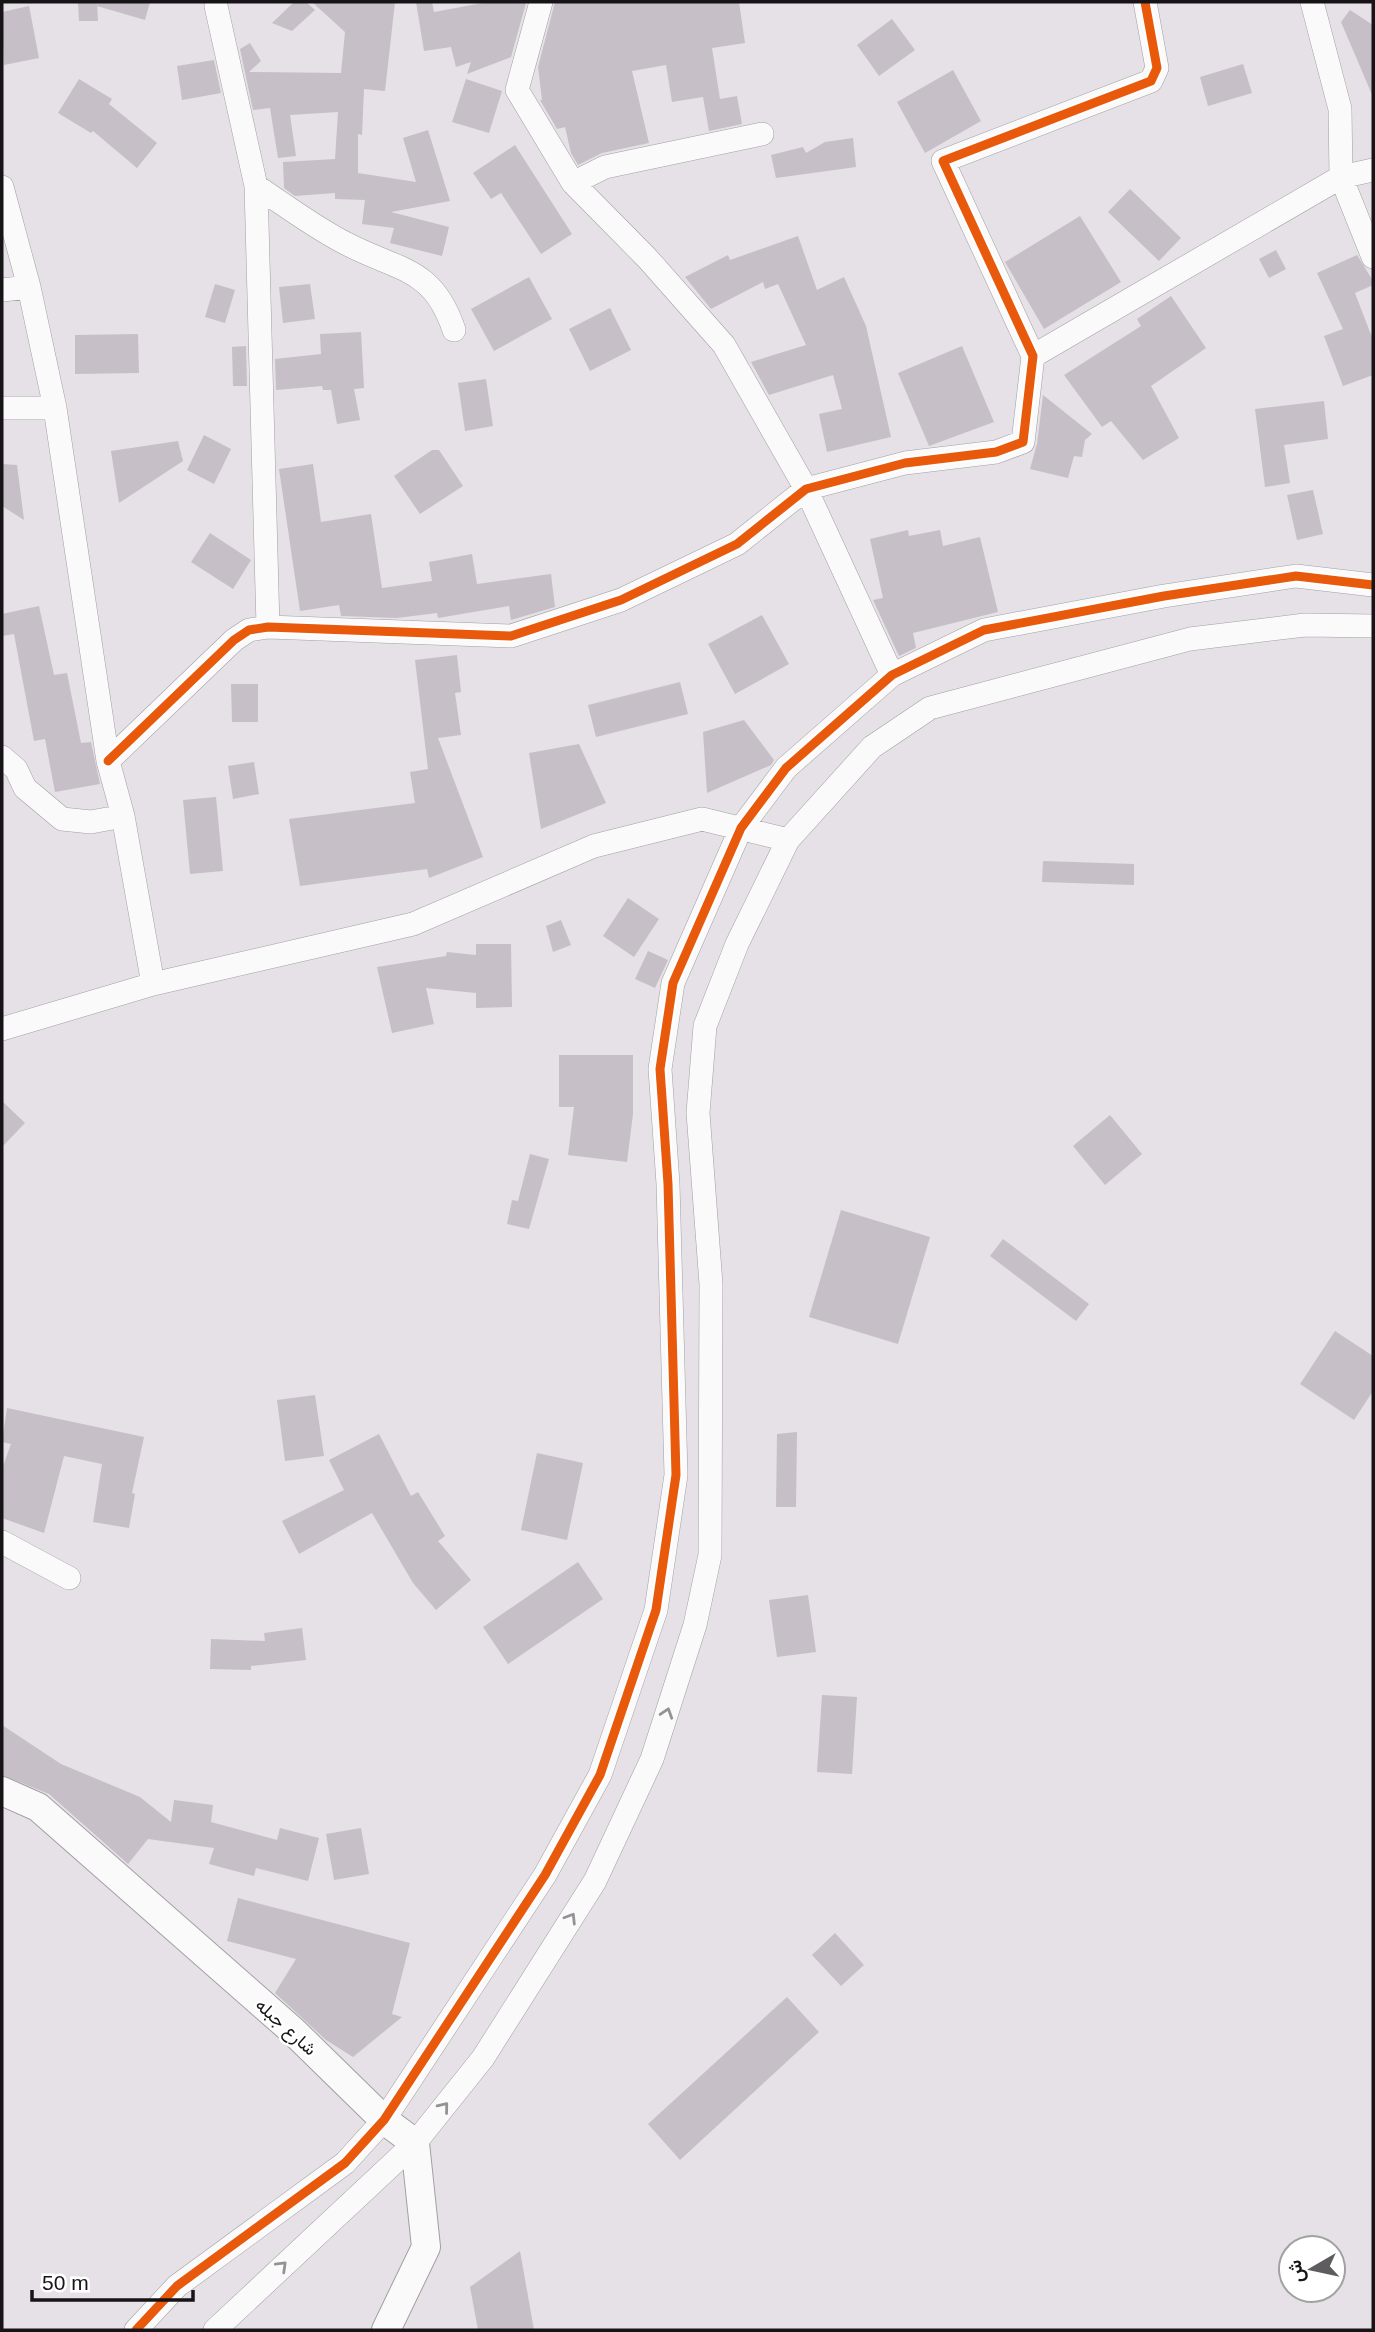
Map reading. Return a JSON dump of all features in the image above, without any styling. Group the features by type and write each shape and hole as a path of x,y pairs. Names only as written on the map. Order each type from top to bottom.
{"main road":[{"name":"شارع جبله","path":"2,1791 38,1807 293,2032 384,2120 415,2143"},
{"path":"386,2330 426,2247 415,2143"}],"street":[{"path":"541,2 517,90 573,183 647,258 724,345 806,489 892,675"},
{"path":"108,761 234,640 249,630 268,627 511,636 621,600 737,544 806,489 905,463 996,452 1023,442 1033,356 943,161 1151,81 1157,68 1145,2"},
{"path":"1312,2 1340,109 1341,177 1373,257"},
{"path":"216,6 256,186 268,627"},
{"path":"573,183 605,167 762,134"},
{"path":"1033,356 1341,177 1373,170"},
{"path":"256,186 345,243 418,275 445,303 454,330"},
{"path":"2,187 29,287 55,408 108,761 123,816 153,984"},
{"path":"2,290 29,287"},
{"path":"2,408 55,408"},
{"path":"136,2330 177,2286 345,2163 384,2120 545,1875 600,1775 656,1610 676,1475 668,1184 660,1069 673,983 741,828 786,768 892,675 984,630 1138,600 1296,576 1373,585"},
{"path":"215,2330 415,2143 483,2058 595,1881 652,1759 695,1625 710,1555 711,1284 698,1112 705,1026 737,944 788,840 872,747 930,708 1190,639 1305,625 1373,626"},
{"path":"2,757 16,769 25,788 62,819 91,822 123,816"},
{"path":"2,1029 153,984 413,925 594,846 702,819 788,840"},
{"path":"2,1542 69,1578"}],"building":[{"path":"78,2 97,2 98,21 79,21"},
{"path":"98,2 150,2 145,20 97,6"},
{"path":"294,2 306,2 315,10 292,31 272,23"},
{"path":"312,2 395,2 385,91 364,89 362,135 358,134 358,173 416,182 403,138 428,130 450,201 391,212 449,227 442,256 390,243 394,228 362,224 365,200 335,199 335,193 295,196 284,188 283,162 335,159 338,112 290,115 296,156 278,158 270,108 253,110 240,49 250,43 261,61 249,72 341,73 345,32"},
{"path":"416,2 432,2 434,12 488,2 526,3 511,57 467,74 471,62 456,67 451,47 424,51"},
{"path":"555,2 739,2 745,43 712,48 720,99 737,96 742,124 709,131 703,97 672,102 666,65 632,71 649,143 602,153 578,165 571,153 565,127 557,129 540,100 538,67"},
{"path":"29,6 39,58 4,65 2,12"},
{"path":"1350,10 1373,25 1373,97 1341,22"},
{"path":"892,19 915,50 879,76 857,45"},
{"path":"214,60 221,93 182,100 177,66"},
{"path":"1243,64 1252,93 1208,106 1200,77"},
{"path":"953,70 981,121 925,153 897,102"},
{"path":"79,79 112,99 109,104 157,143 137,168 93,131 91,133 58,113"},
{"path":"466,79 502,91 489,133 452,122"},
{"path":"853,138 856,167 776,178 771,155 803,147 806,153 825,142"},
{"path":"515,145 572,234 541,254 501,193 491,199 473,173"},
{"path":"1130,189 1181,238 1159,261 1108,212"},
{"path":"1080,216 1121,282 1044,329 1005,262"},
{"path":"798,236 817,290 844,277 866,326 891,437 827,452 819,414 842,409 833,375 769,395 751,362 806,345 778,284 765,289 763,282 711,309 685,277 728,255 730,260"},
{"path":"1276,250 1286,269 1269,278 1259,259"},
{"path":"1357,255 1373,281 1373,285 1355,293 1373,340 1373,375 1343,386 1324,336 1343,329 1317,273"},
{"path":"529,277 552,319 494,351 471,309"},
{"path":"215,284 235,290 225,323 205,317"},
{"path":"310,284 315,319 283,323 279,287"},
{"path":"1171,296 1206,348 1151,386 1179,438 1143,460 1111,421 1102,427 1064,375 1141,326 1137,319"},
{"path":"610,308 631,350 590,371 569,329"},
{"path":"361,332 364,388 354,389 360,420 337,424 331,390 323,390 322,386 276,390 275,359 321,354 320,334"},
{"path":"138,334 139,373 75,374 75,335"},
{"path":"246,346 247,386 233,386 232,347"},
{"path":"962,346 994,422 929,446 898,373"},
{"path":"486,379 493,426 465,431 458,383"},
{"path":"1043,395 1092,434 1085,440 1082,457 1074,456 1068,478 1030,469 1037,444"},
{"path":"1324,401 1328,439 1284,445 1290,483 1265,487 1255,409"},
{"path":"204,435 231,449 214,484 187,470"},
{"path":"178,441 183,461 119,503 111,451"},
{"path":"432,450 439,450 463,486 420,514 394,476"},
{"path":"2,464 17,465 24,520 2,506"},
{"path":"313,464 321,522 371,514 382,588 432,581 429,562 472,554 477,584 551,574 555,607 511,620 509,606 438,618 437,613 397,618 341,616 339,605 300,611 279,469"},
{"path":"1313,490 1323,534 1297,540 1287,495"},
{"path":"908,530 909,536 940,530 943,546 980,537 998,612 913,633 916,648 899,656 873,600 883,598 870,539"},
{"path":"210,533 251,560 233,589 191,562"},
{"path":"39,606 54,675 67,673 81,743 91,742 100,784 55,792 45,739 34,741 14,634 2,636 2,614"},
{"path":"762,615 789,664 735,694 708,644"},
{"path":"457,655 461,692 455,693 461,735 438,738 483,857 429,878 427,869 300,886 289,819 415,803 410,772 428,769 415,660"},
{"path":"680,682 688,714 596,737 588,705"},
{"path":"231,684 258,684 258,722 232,722"},
{"path":"744,720 774,760 771,765 707,793 703,732"},
{"path":"579,744 606,803 541,829 529,753"},
{"path":"254,762 259,794 233,799 228,766"},
{"path":"216,797 223,871 190,874 183,800"},
{"path":"1043,861 1134,864 1134,885 1042,882"},
{"path":"628,898 659,919 634,957 603,936"},
{"path":"561,920 571,945 553,952 546,926"},
{"path":"476,944 511,944 512,1007 476,1008 476,993 426,988 434,1024 392,1033 377,967 446,956 447,952 476,955"},
{"path":"648,951 668,960 655,988 635,979"},
{"path":"559,1055 633,1055 633,1114 627,1162 568,1155 574,1107 559,1107"},
{"path":"2,1101 25,1123 2,1147"},
{"path":"1110,1115 1142,1154 1105,1185 1073,1146"},
{"path":"530,1154 549,1159 529,1229 507,1224 512,1200 518,1201"},
{"path":"841,1210 930,1237 898,1344 809,1317"},
{"path":"1003,1239 1089,1304 1076,1321 990,1256"},
{"path":"1335,1331 1373,1356 1373,1391 1354,1420 1300,1384"},
{"path":"315,1395 324,1456 285,1461 277,1400"},
{"path":"7,1408 144,1437 132,1493 135,1494 129,1528 93,1522 102,1464 64,1456 44,1533 2,1518 2,1469 11,1444 2,1442"},
{"path":"797,1432 796,1507 776,1507 777,1434"},
{"path":"379,1434 411,1496 418,1492 445,1536 438,1541 471,1580 436,1610 413,1583 372,1513 299,1554 282,1521 344,1490 329,1460"},
{"path":"537,1453 583,1463 567,1540 521,1530"},
{"path":"578,1562 603,1599 508,1664 483,1627"},
{"path":"808,1595 816,1652 777,1657 769,1600"},
{"path":"302,1628 306,1660 251,1666 251,1670 210,1669 211,1639 265,1641 264,1633"},
{"path":"822,1695 857,1697 852,1774 817,1772"},
{"path":"2,1725 61,1764 140,1797 171,1822 174,1800 213,1805 211,1822 277,1840 280,1828 319,1838 308,1881 256,1868 254,1876 209,1864 214,1848 148,1839 128,1864 49,1794 2,1775"},
{"path":"361,1828 369,1874 334,1880 326,1834"},
{"path":"238,1898 410,1943 392,2014 402,2017 353,2057 326,2040 275,1993 296,1959 227,1941"},
{"path":"835,1933 864,1965 841,1986 812,1955"},
{"path":"787,1997 819,2032 680,2160 648,2124"},
{"path":"520,2251 534,2330 478,2330 470,2287"}],"cycle path":[{"path":"108,761 234,640 249,630 268,627 511,636 621,600 737,544 806,489 905,463 996,452 1023,442 1033,356 943,161 1151,81 1157,68 1145,2"},
{"path":"136,2330 177,2286 345,2163 384,2120 545,1875 600,1775 656,1610 676,1475 668,1184 660,1069 673,983 741,828 786,768 892,675 984,630 1164,596 1296,576 1373,585"}]}
